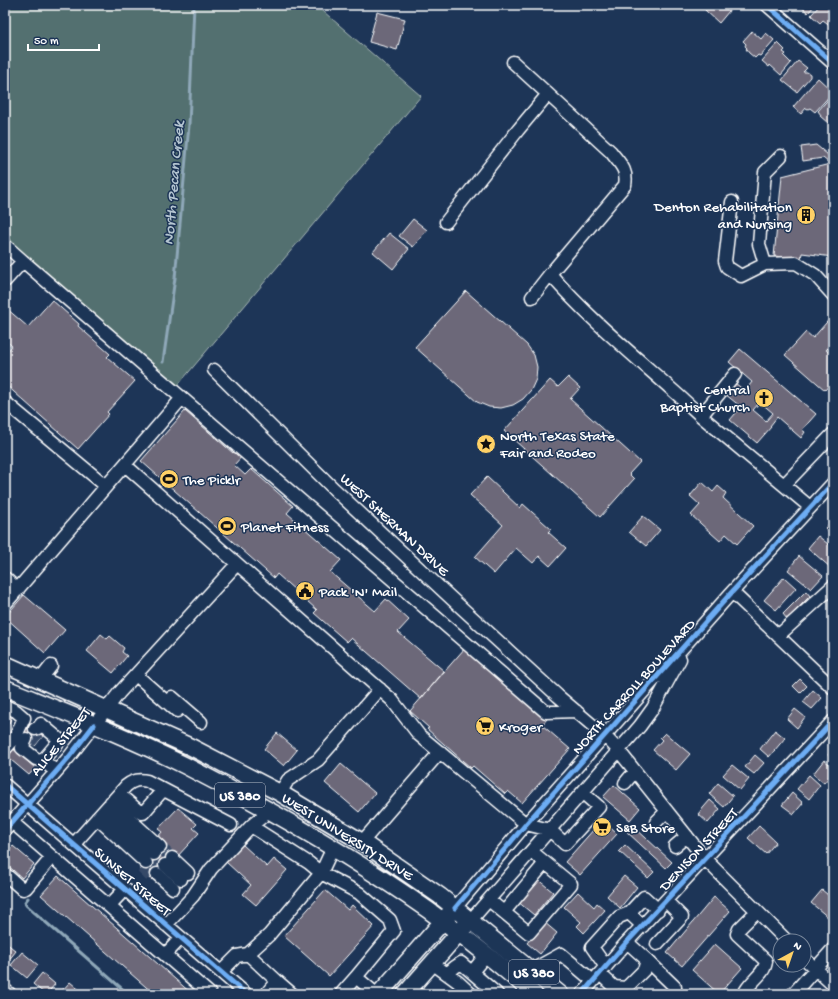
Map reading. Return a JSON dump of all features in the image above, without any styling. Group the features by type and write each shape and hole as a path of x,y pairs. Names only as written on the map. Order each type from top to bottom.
{"main road":[{"name":"WEST UNIVERSITY DRIVE","path":"5,664 191,747 280,793 362,842 410,874 455,908 560,994"},
{"name":"WEST UNIVERSITY DRIVE","path":"5,688 108,730 185,766 267,810 334,849 404,894 459,933 532,993"},
{"name":"NORTH CARROLL BOULEVARD","path":"378,994 455,908"},
{"name":"NORTH CARROLL BOULEVARD","path":"405,994 470,920"}],"street":[{"path":"767,5 833,63"},
{"path":"513,62 611,152 624,169 627,176 625,185 532,297"},
{"path":"446,222 548,94"},
{"path":"765,264 759,244 765,172 781,156"},
{"path":"732,202 725,261 727,267 741,276 765,264 796,263 815,275 833,296"},
{"path":"5,245 546,712 576,712"},
{"path":"5,281 23,261"},
{"path":"550,274 602,327 701,416 810,507"},
{"name":"WEST SHERMAN DRIVE","path":"214,370 334,489 458,605 558,696 605,736"},
{"path":"701,416 735,374"},
{"path":"5,604 182,398"},
{"path":"5,402 106,486"},
{"path":"784,485 833,434"},
{"path":"125,465 392,700 419,735 526,824 550,830 565,844 599,807 583,793"},
{"name":"NORTH CARROLL BOULEVARD","path":"455,908 526,824 732,592 833,483"},
{"name":"ALICE STREET","path":"8,826 56,772 107,710 119,693 237,564"},
{"path":"5,578 18,590"},
{"path":"778,636 833,586"},
{"path":"732,592 833,688"},
{"name":"NORTH CARROLL BOULEVARD","path":"470,920 583,793 653,708 690,640"},
{"path":"40,680 51,666"},
{"path":"136,675 177,711"},
{"path":"163,689 201,722"},
{"path":"280,793 288,780 318,760 380,690"},
{"path":"5,706 16,710 24,718 15,738 5,750"},
{"name":"DENISON STREET","path":"582,994 627,942 833,721"},
{"path":"37,730 41,724 60,740 43,760"},
{"path":"605,736 619,751 705,859 779,933"},
{"path":"27,742 22,748 36,759 43,760 56,772"},
{"path":"362,842 440,752"},
{"path":"625,783 635,771"},
{"path":"74,844 130,782 136,780 147,781 231,825"},
{"name":"SUNSET STREET","path":"5,785 246,994"},
{"path":"105,810 143,813 163,790"},
{"path":"105,810 151,857 105,810"},
{"path":"166,925 193,896 211,869 267,810"},
{"path":"656,822 667,811"},
{"path":"8,826 52,857 210,994"},
{"path":"251,826 309,863 321,873 359,894 390,920 394,931 341,994"},
{"path":"675,846 687,836"},
{"path":"221,972 237,956 248,954 269,936 321,873 334,849"},
{"path":"489,900 524,929 567,881 531,851"},
{"path":"5,874 21,888 26,888 52,857"},
{"path":"504,912 546,863"},
{"path":"163,868 179,882"},
{"path":"109,906 125,889"},
{"path":"599,974 592,947 619,917 629,913 644,897 662,905 682,917 657,944"},
{"path":"744,994 746,989 765,968 766,961 737,934 739,928 757,911"},
{"path":"629,913 643,926"},
{"path":"165,955 181,938"},
{"path":"627,942 675,987 675,994"},
{"path":"798,992 815,969 833,949"},
{"path":"248,954 292,994"},
{"path":"532,970 561,954 599,974 614,990 626,988 644,970 647,960"},
{"path":"472,972 486,956"},
{"path":"432,963 471,994"},
{"path":"447,974 454,967 462,963 497,994"},
{"path":"812,966 833,985"},
{"path":"356,976 378,994"},
{"path":"266,994 277,981"},
{"path":"5,990 10,994"}],"green space":[{"path":"5,5 316,5 421,96 178,385 5,237"}],"building":[{"path":"708,5 734,5 719,23 705,10"},
{"path":"799,5 815,5 808,13"},
{"path":"820,5 833,5 833,24 831,26 823,20 820,23 811,15"},
{"path":"377,12 405,19 397,50 369,42"},
{"path":"752,31 761,39 766,33 774,40 760,56 758,55 755,58 746,49 746,44 743,41"},
{"path":"778,43 785,50 783,52 786,54 784,56 791,63 781,75 770,65 769,67 762,61"},
{"path":"798,61 807,68 803,72 810,74 810,77 797,92 782,80"},
{"path":"818,78 833,92 815,112 810,108 806,108 801,114 793,107"},
{"path":"832,95 833,117 828,123 820,116 821,115 818,111"},
{"name":"Denton Rehabilitation and Nursing","path":"816,145 833,159 833,257 802,253 801,259 774,256 782,176 830,164 823,158 803,161 801,147"},
{"path":"413,219 427,230 413,247 399,236"},
{"path":"389,233 409,249 393,269 373,252"},
{"path":"466,291 527,345 534,355 537,367 536,379 531,390 523,399 513,405 501,408 489,407 477,402 415,347"},
{"path":"52,300 79,324 78,326 110,354 107,357 135,381 107,412 109,414 78,449 5,384 5,354 12,346 5,340 5,309 6,308 28,327"},
{"path":"833,315 833,343 826,350 833,356 833,381 825,390 785,355 806,332 813,338"},
{"name":"Central Baptist Church","path":"740,349 816,414 802,430 805,432 801,438 777,417 770,426 771,427 757,443 730,420 741,407 725,394 735,383 745,391 752,382 729,362","holes":["760,402 773,413 766,421 753,410"]},
{"path":"568,377 580,388 570,399 640,462 629,474 634,479 600,517 504,431 550,380 558,387"},
{"path":"185,411 233,453 236,449 243,455 234,465 245,475 251,469 293,506 287,513 341,560 330,572 375,611 386,599 409,620 398,632 444,671 421,699 351,638 347,642 314,613 317,610 277,574 274,578 141,461"},
{"path":"487,477 520,508 523,504 551,529 548,532 566,548 550,566 539,556 533,563 516,548 494,574 475,557 503,525 470,495"},
{"path":"702,482 713,492 718,486 726,493 723,498 753,526 737,544 726,534 720,541 691,515 700,505 690,496"},
{"path":"643,516 660,530 646,546 629,532"},
{"path":"833,520 833,535 825,528"},
{"path":"818,536 833,548 833,565 831,568 808,548"},
{"path":"799,556 823,576 811,589 788,570"},
{"path":"784,577 796,588 776,610 764,600"},
{"path":"806,591 810,596 787,619 783,614"},
{"path":"24,595 65,630 45,653 5,617"},
{"path":"101,634 107,639 110,636 124,648 122,652 127,656 113,673 87,651"},
{"name":"Kroger","path":"465,648 547,719 542,725 570,749 522,803 508,791 505,794 473,766 471,768 427,729 429,728 410,711"},
{"path":"800,679 807,686 800,693 793,686"},
{"path":"813,690 822,698 812,709 803,702"},
{"path":"5,708 14,712 5,732"},
{"path":"795,709 805,717 797,728 787,719"},
{"path":"30,724 43,736 35,746 21,734"},
{"path":"775,730 785,738 769,757 760,749"},
{"path":"277,733 297,750 284,766 264,749"},
{"path":"665,733 690,754 676,770 653,750 662,740 660,738"},
{"path":"10,746 35,768 29,775 11,760 9,762 5,759 5,752"},
{"path":"833,749 833,760 828,755"},
{"path":"755,755 764,763 754,774 745,767"},
{"path":"824,760 833,767 833,772 824,783 813,774"},
{"path":"341,764 375,793 359,812 325,783"},
{"path":"732,765 749,779 740,790 723,775"},
{"path":"809,775 820,785 809,799 797,789"},
{"path":"718,783 733,796 724,807 709,794"},
{"path":"614,785 640,808 630,820 603,797"},
{"path":"792,793 803,803 794,814 782,805"},
{"path":"710,800 720,809 708,823 698,814"},
{"path":"178,808 197,824 193,828 199,833 176,858 173,856 151,880 140,870 162,846 155,840 162,832 158,829"},
{"path":"602,820 617,834 580,875 565,862"},
{"path":"633,826 672,862 666,868 627,832"},
{"path":"759,826 776,842 766,854 748,838"},
{"path":"242,844 267,867 274,859 287,870 256,905 243,894 251,885 226,862"},
{"path":"625,845 654,872 648,878 619,851"},
{"path":"13,846 34,864 22,878 5,863 5,855"},
{"path":"58,876 192,994 154,994 41,895"},
{"path":"624,876 637,887 620,908 607,896"},
{"path":"536,878 553,892 534,915 517,901"},
{"path":"325,890 348,910 352,905 374,926 329,976 284,936"},
{"path":"822,890 833,899 833,913 829,918 811,903"},
{"path":"578,892 594,907 597,903 605,910 584,933 577,926 581,922 564,907"},
{"path":"714,897 730,911 682,966 667,953"},
{"path":"544,922 557,933 540,954 527,943"},
{"path":"5,942 16,951 8,961 5,959"},
{"path":"715,944 742,968 719,994 692,970"},
{"path":"22,952 38,965 27,978 11,965"},
{"path":"42,973 55,984 47,994 33,984"},
{"path":"70,982 83,993 59,994"}],"waterway":[{"name":"North Pecan Creek","path":"163,362 175,278 189,125 194,5"},
{"name":"North Pecan Creek","path":"28,898 25,902 26,905 128,994"}],"tunnel":[{"path":"30,742 39,732"},
{"path":"160,847 172,858"},
{"path":"150,859 161,870"},
{"path":"142,868 153,879"}],"cycle path":[{"path":"767,5 833,63"},
{"path":"455,908 526,824 732,592 833,483"},
{"path":"582,994 627,942 833,721"},
{"path":"5,830 69,757 94,725"},
{"path":"5,785 246,994"}],"place":[{"name":"Denton Rehabilitation and Nursing","path":"806,215"},
{"name":"Central Baptist Church","path":"764,398"},
{"name":"North Texas State Fair and Rodeo","path":"486,444"},
{"name":"The Picklr","path":"169,479"},
{"name":"Planet Fitness","path":"227,526"},
{"name":"Pack 'N' Mail","path":"305,591"},
{"name":"Kroger","path":"485,726"},
{"name":"S&B Store","path":"602,827"}]}
